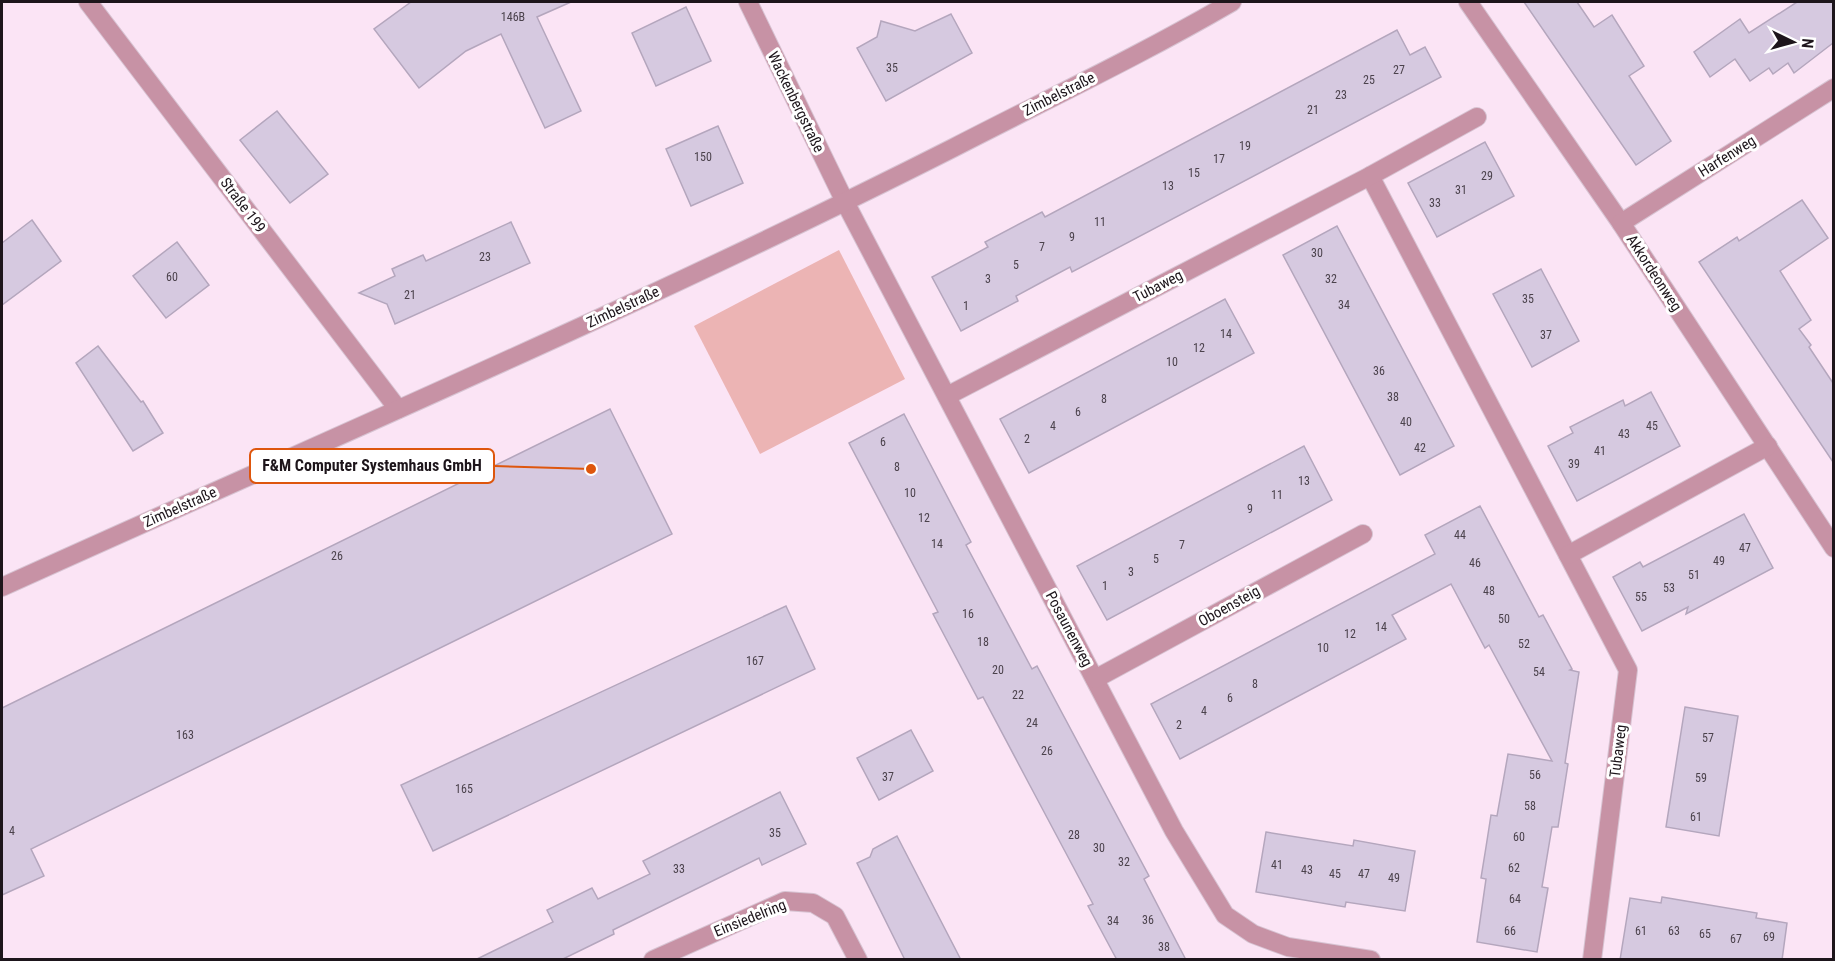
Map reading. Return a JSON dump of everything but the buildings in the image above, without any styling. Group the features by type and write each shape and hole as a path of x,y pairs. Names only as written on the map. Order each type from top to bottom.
{"street":[{"name":"Straße 199","path":"88,2 398,409"},
{"name":"Wackenbergstraße","path":"748,2 845,202"},
{"name":"Zimbelstraße","path":"2,587 593,321 845,202 1171,37 1232,2"},
{"name":"Akkordeonweg","path":"1467,2 1621,223 1833,548"},
{"name":"Harfenweg","path":"1621,223 1833,88"},
{"name":"Tubaweg","path":"947,396 1370,176 1477,117"},
{"name":"Tubaweg","path":"1370,176 1628,670 1593,960"},
{"name":"Posaunenweg","path":"845,202 1174,831 1225,915 1253,934 1288,947 1371,960"},
{"path":"1568,555 1768,446"},
{"name":"Oboensteig","path":"1095,679 1363,534"},
{"name":"Einsiedelring","path":"653,960 785,901 813,903 836,916 858,960"}],"shaded area":[{"path":"839,250 905,379 760,454 694,326"}],"place":[{"name":"F&M Computer Systemhaus GmbH","path":"591,469"}]}
